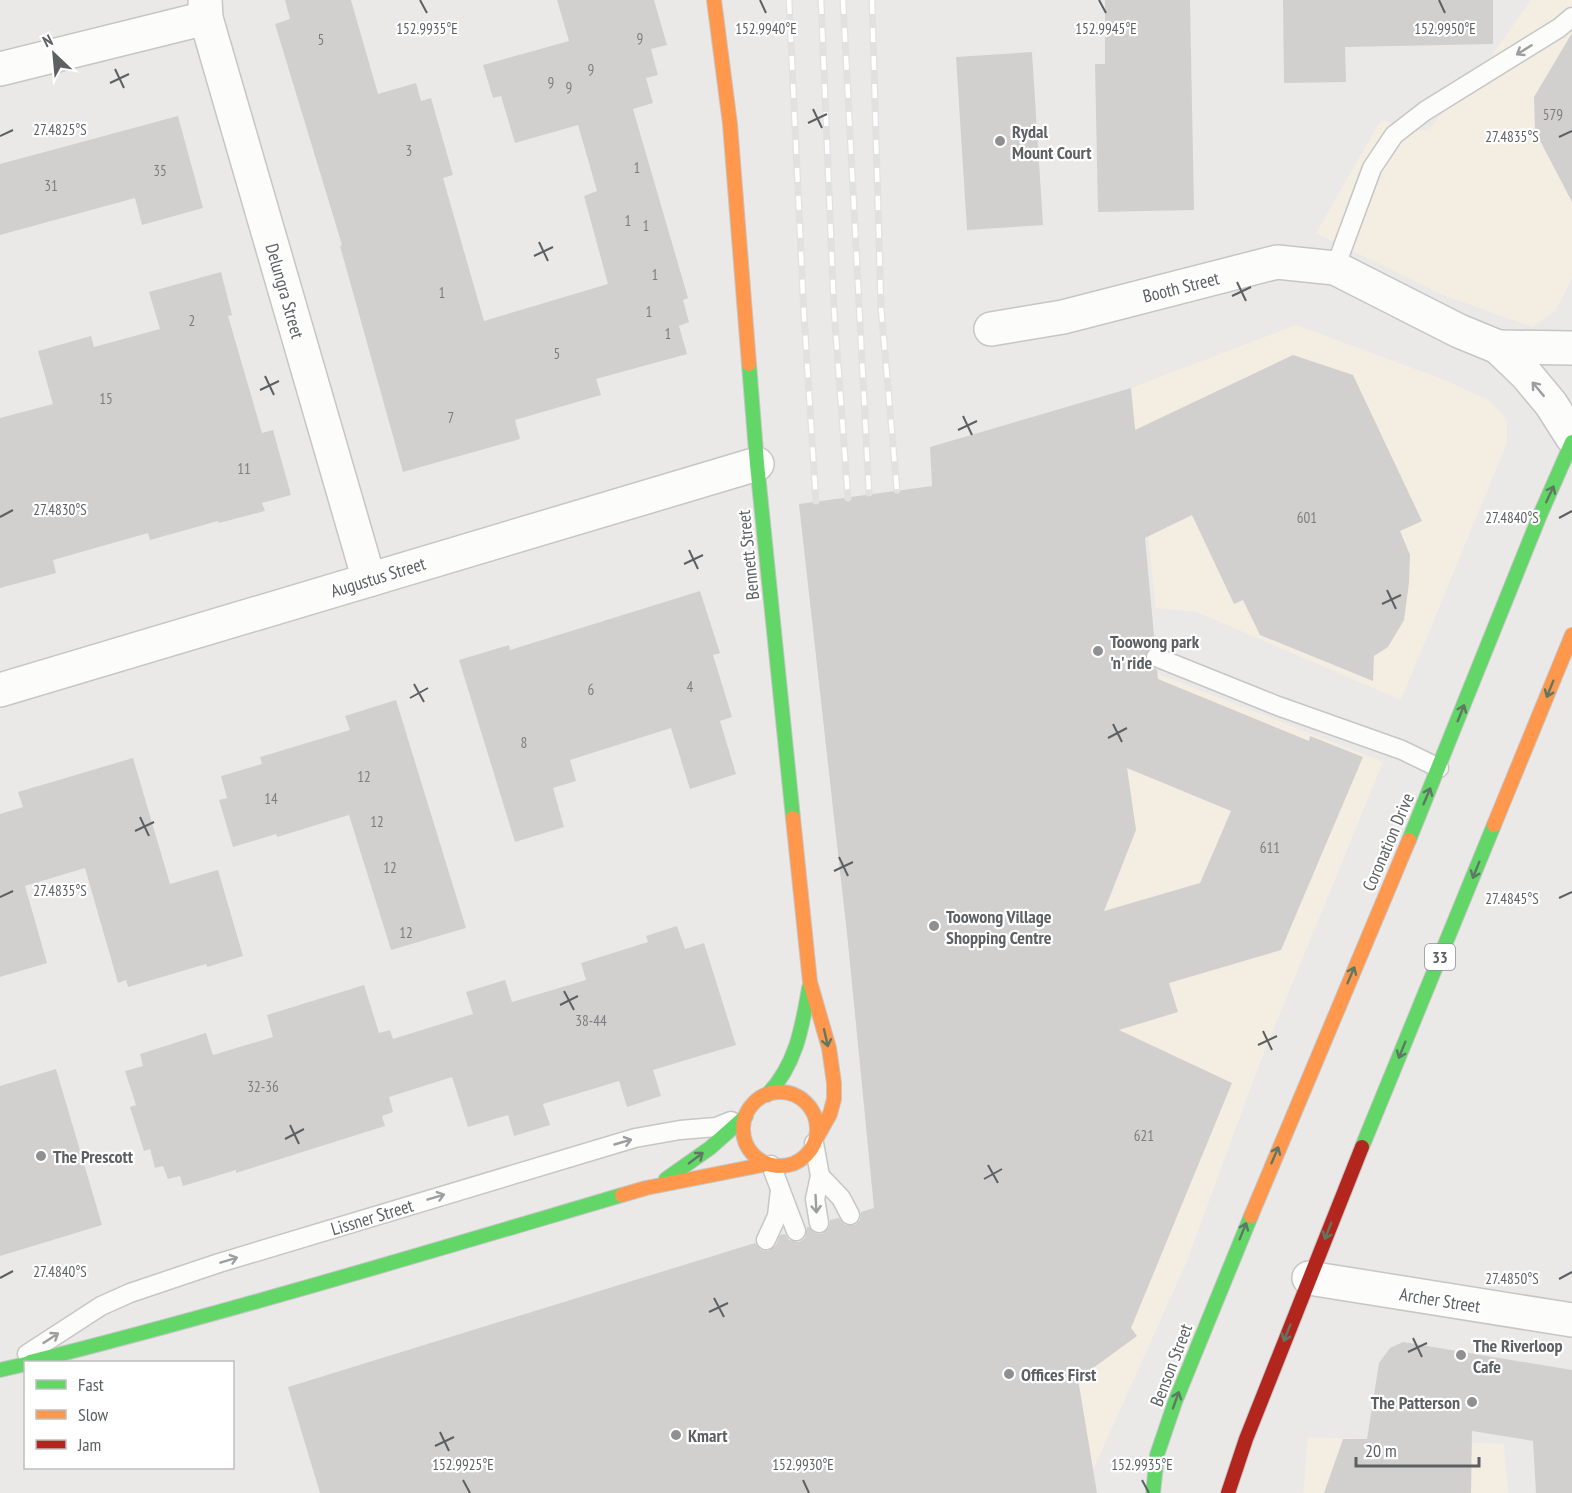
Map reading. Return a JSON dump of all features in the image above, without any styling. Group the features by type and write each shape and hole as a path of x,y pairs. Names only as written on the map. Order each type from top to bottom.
{"main road":[{"name":"Bennett Street","path":"714,0 730,124 757,464 810,982 826,1038 833,1077 830,1114 815,1141"},
{"name":"Bennett Street","path":"730,124 733,34"},
{"name":"Coronation Drive","path":"1234,1254 1439,768 1572,442"},
{"name":"33","path":"1228,1493 1246,1439 1309,1278 1572,635"},
{"name":"Bennett Street","path":"756,1105 782,1081 793,1057 810,982"},
{"path":"34,1361 288,1294 646,1188 769,1164 790,1165 807,1155 815,1141 818,1129 816,1119 806,1102 790,1094 756,1105 731,1132 694,1160 646,1188"},
{"path":"756,1105 744,1129 748,1148 754,1155 769,1164"},
{"name":"Benson Street","path":"1153,1493 1157,1455 1175,1402 1234,1254"},
{"name":"Lissner Street","path":"1,1370 24,1364"}],"street":[{"path":"0,69 206,9"},
{"name":"Delungra Street","path":"206,9 369,580"},
{"name":"Booth Street","path":"991,329 1063,317 1277,262 1335,268 1459,331 1498,347 1572,348"},
{"name":"Booth Street","path":"1498,347 1526,374 1551,404 1572,437"},
{"name":"Augustus Street","path":"0,690 757,464"},
{"name":"Archer Street","path":"1309,1278 1572,1320"}],"lane":[{"path":"1335,268 1372,168 1394,135 1425,111 1559,28 1572,17"},
{"path":"1156,657 1278,706 1402,750 1439,768"},
{"name":"Lissner Street","path":"1,1370 101,1306 130,1293 219,1263 624,1141 654,1134 722,1125 756,1105"},
{"path":"815,1141 820,1176 815,1199 819,1223"},
{"path":"769,1164 796,1231"},
{"path":"820,1176 841,1198 850,1215"},
{"path":"766,1240 777,1216 780,1189"}],"shaded area":[{"path":"1531,0 1572,0 1572,278 1556,310 1532,327 1443,295 1316,233 1381,120 1427,131 1480,72"},
{"path":"1296,325 1442,379 1488,400 1507,421 1507,443 1401,700 1197,612 1156,608 1131,388"},
{"path":"1158,674 1383,762 1259,1065 1187,1261 1093,1470 1047,1192 1019,909 1110,898 1136,830 1122,733 1158,683"},
{"path":"1308,1437 1504,1444 1508,1493 1303,1493"}],"building":[{"path":"285,0 351,0 378,94 416,83 421,101 431,98 453,175 443,178 484,321 608,284 584,196 597,191 578,125 515,143 501,96 493,98 483,65 569,41 557,0 654,0 667,45 651,49 658,75 646,78 653,103 633,109 688,298 683,300 689,322 679,326 687,354 596,379 601,395 515,420 520,439 403,472 340,246 342,245 275,24 290,19"},
{"path":"1105,0 1190,0 1194,210 1098,212 1095,64 1105,64"},
{"path":"1283,0 1493,0 1493,44 1345,47 1346,82 1284,83"},
{"path":"1572,33 1572,202 1535,131 1534,97"},
{"name":"Rydal Mount Court","path":"1032,52 1043,225 967,230 956,57"},
{"path":"178,116 203,208 142,225 135,198 0,235 0,164"},
{"path":"221,272 232,315 228,316 262,433 273,430 291,495 262,503 265,511 150,540 148,533 53,560 56,573 0,588 0,418 53,404 38,351 91,336 94,347 160,329 149,292"},
{"name":"Toowong Village Shopping Centre","path":"1293,355 1353,375 1422,521 1400,531 1410,555 1404,620 1388,647 1374,656 1373,681 1260,635 1243,600 1234,604 1192,515 1145,538 1155,646 1149,649 1145,658 1148,664 1157,670 1158,679 1309,741 1310,736 1363,757 1281,950 1169,983 1178,1012 1119,1030 1232,1083 1131,1328 1137,1336 1078,1379 1097,1493 320,1493 288,1387 755,1243 761,1250 768,1251 776,1245 780,1235 785,1234 789,1240 799,1242 805,1238 807,1227 821,1234 829,1227 830,1220 839,1218 845,1225 855,1225 860,1220 861,1212 874,1208 848,943 799,504 932,486 930,447 1131,388 1135,430","holes":["1127,768 1231,811 1200,883 1104,911 1136,830"]},
{"path":"700,591 720,653 713,655 732,717 720,721 736,774 690,789 671,728 570,760 576,781 553,788 564,827 515,842 459,660 509,645 510,650"},
{"path":"396,700 466,928 391,950 349,815 277,837 276,834 233,847 219,800 227,798 221,776 262,764 260,757 350,730 345,716"},
{"path":"133,758 170,884 218,870 243,956 207,967 206,964 128,987 126,980 118,983 85,868 25,886 47,963 0,977 0,814 23,807 18,792"},
{"path":"677,926 685,949 704,943 736,1045 653,1070 661,1096 627,1107 619,1081 543,1104 550,1125 514,1136 508,1115 468,1127 452,1077 389,1097 393,1112 382,1116 385,1126 236,1173 236,1170 183,1186 180,1176 168,1179 163,1166 155,1168 150,1149 144,1151 130,1107 136,1105 125,1071 143,1066 140,1054 206,1033 213,1055 273,1037 267,1015 364,985 379,1033 390,1030 393,1039 473,1014 466,992 505,980 512,1002 586,980 581,963 648,942 646,936"},
{"name":"The Prescott","path":"56,1069 102,1225 0,1256 0,1086"},
{"name":"The Patterson","path":"1403,1342 1572,1370 1572,1493 1536,1493 1533,1441 1472,1431 1471,1493 1324,1493 1343,1439 1367,1439 1379,1363 1390,1348"}],"railway":[{"path":"789,0 804,316 816,501"},
{"path":"821,0 834,310 848,498"},
{"path":"843,0 869,493"},
{"path":"872,0 881,308 897,490"}],"traffic: fast":[{"path":"749,364 793,818"},
{"path":"1409,840 1540,515 1572,442"},
{"path":"1362,1147 1494,825"},
{"path":"767,1095 791,1059 800,1032 809,988"},
{"path":"666,1179 710,1148 746,1116"},
{"path":"34,1361 253,1302 622,1195"},
{"path":"1153,1493 1157,1455 1175,1402 1251,1216"},
{"path":"0,1370 24,1364"}],"traffic: slow":[{"path":"714,0 730,124 749,364"},
{"path":"1494,825 1572,635"},
{"path":"793,818 810,982 829,1048 834,1083 834,1099 830,1114 816,1139"},
{"path":"1251,1216 1409,840"},
{"path":"780,1092 794,1095 806,1103 814,1115 817,1129 814,1143 806,1155 794,1163 780,1166 766,1163 754,1155 746,1143 743,1129 746,1115 754,1103 766,1095 780,1092"},
{"path":"622,1195 646,1188 767,1164"}],"traffic: jam":[{"path":"1228,1493 1246,1439 1362,1147"}],"place":[{"name":"Rydal Mount Court","path":"1000,141"},
{"name":"Toowong park 'n' ride","path":"1098,651"},
{"name":"Toowong Village Shopping Centre","path":"934,926"},
{"name":"The Prescott","path":"41,1156"},
{"name":"The Riverloop Cafe","path":"1461,1355"},
{"name":"Offices First","path":"1009,1374"},
{"name":"The Patterson","path":"1472,1402"},
{"name":"Kmart","path":"676,1435"}]}
